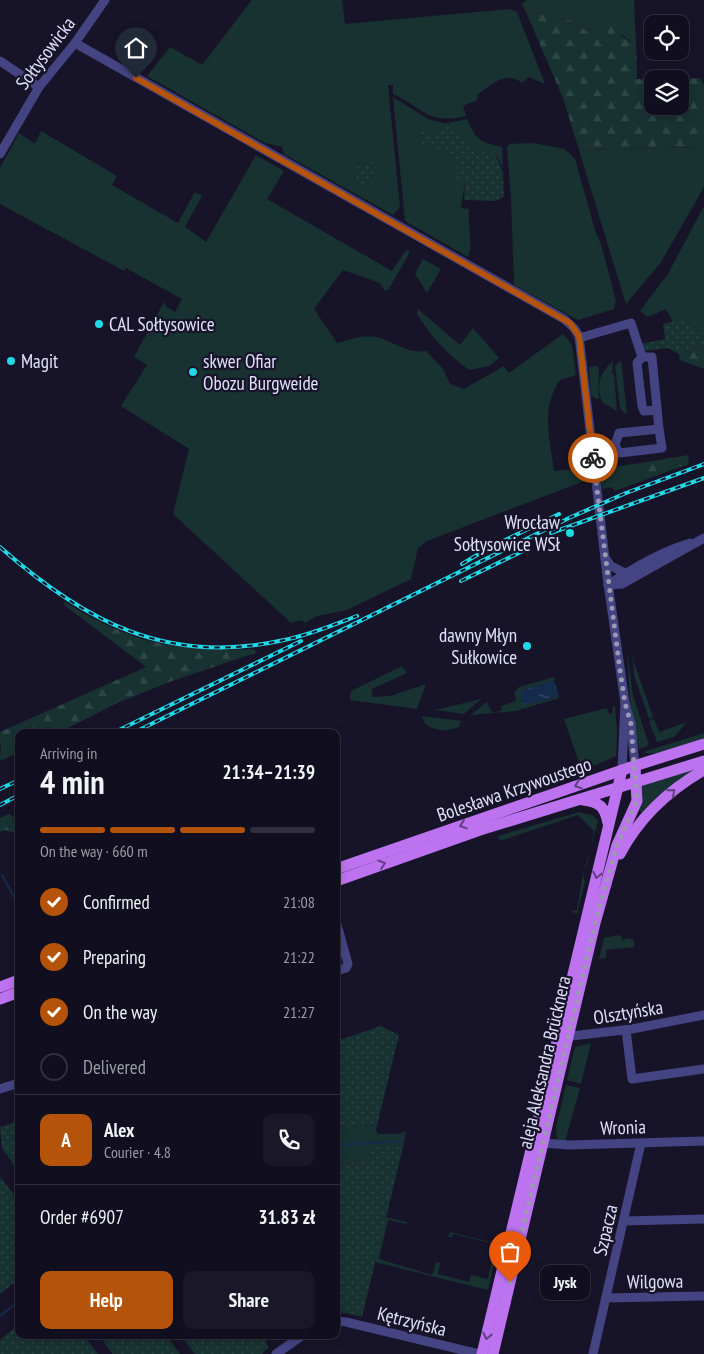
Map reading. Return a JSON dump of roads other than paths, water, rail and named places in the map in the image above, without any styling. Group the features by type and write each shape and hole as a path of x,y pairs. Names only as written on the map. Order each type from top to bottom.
{"main road":[{"name":"Bolesława Krzywoustego","path":"340,868 622,770 704,744"},
{"name":"Bolesława Krzywoustego","path":"340,880 474,832 704,761"},
{"name":"aleja Aleksandra Brücknera","path":"481,1354 563,1037 617,845 637,801 635,766"},
{"name":"aleja Aleksandra Brücknera","path":"492,1354 543,1143 563,1037 608,825 622,770"},
{"path":"610,873 629,838 652,810 673,790 704,770"},
{"path":"576,799 598,803 606,812 608,825"},
{"path":"0,987 15,981"},
{"path":"0,999 15,993"}],"street":[{"name":"Sołtysowicka","path":"0,154 39,87 75,43 105,0"},
{"path":"75,43 564,319 574,328 579,338 604,556 625,703 631,724 635,766"},
{"path":"0,61 39,87"},
{"path":"579,338 632,323 642,357"},
{"path":"657,410 644,411 642,406 637,362 642,357 652,357 662,448 619,453 615,444 619,433 659,429"},
{"path":"592,446 615,444"},
{"path":"608,585 625,572 676,547 703,538"},
{"path":"608,585 622,584 703,538"},
{"path":"604,556 611,566 625,572"},
{"path":"612,606 622,584"},
{"path":"622,770 625,703"},
{"path":"340,933 348,956 346,968 340,970"},
{"name":"Olsztyńska","path":"563,1037 626,1030 704,1015"},
{"path":"626,1030 632,1079 704,1069"},
{"path":"0,1089 15,1084"},
{"name":"Wronia","path":"543,1143 569,1145 704,1141"},
{"name":"Szpacza","path":"593,1354 640,1143"},
{"path":"624,1221 704,1219"},
{"name":"Wilgowa","path":"606,1298 704,1296"},
{"name":"Kętrzyńska","path":"340,1321 481,1354"},
{"path":"276,1354 297,1339"}],"water":[{"path":"554,680 559,696 524,705 519,693 521,691"}],"waterway":[{"path":"2,875 15,899"},
{"path":"340,1145 403,1141"},
{"path":"0,1316 15,1304"}],"railway":[{"path":"141,729 569,518 626,493 704,464"},
{"path":"551,533 704,478"},
{"path":"462,564 487,549 559,514"},
{"path":"0,547 32,574 64,597 97,616 130,631 166,642 203,647 242,647 293,638 321,630 357,616"},
{"path":"461,581 529,548"},
{"path":"121,729 301,641"},
{"path":"0,789 15,782"},
{"path":"0,805 15,797"}],"place":[{"name":"CAL Sołtysowice","path":"99,324"},
{"name":"Magit","path":"11,361"},
{"name":"skwer Ofiar Obozu Burgweide","path":"193,372"},
{"name":"Wrocław Sołtysowice WSł","path":"570,533"},
{"name":"dawny Młyn Sułkowice","path":"527,646"},
{"name":"Jysk","path":"510,1282"}]}
